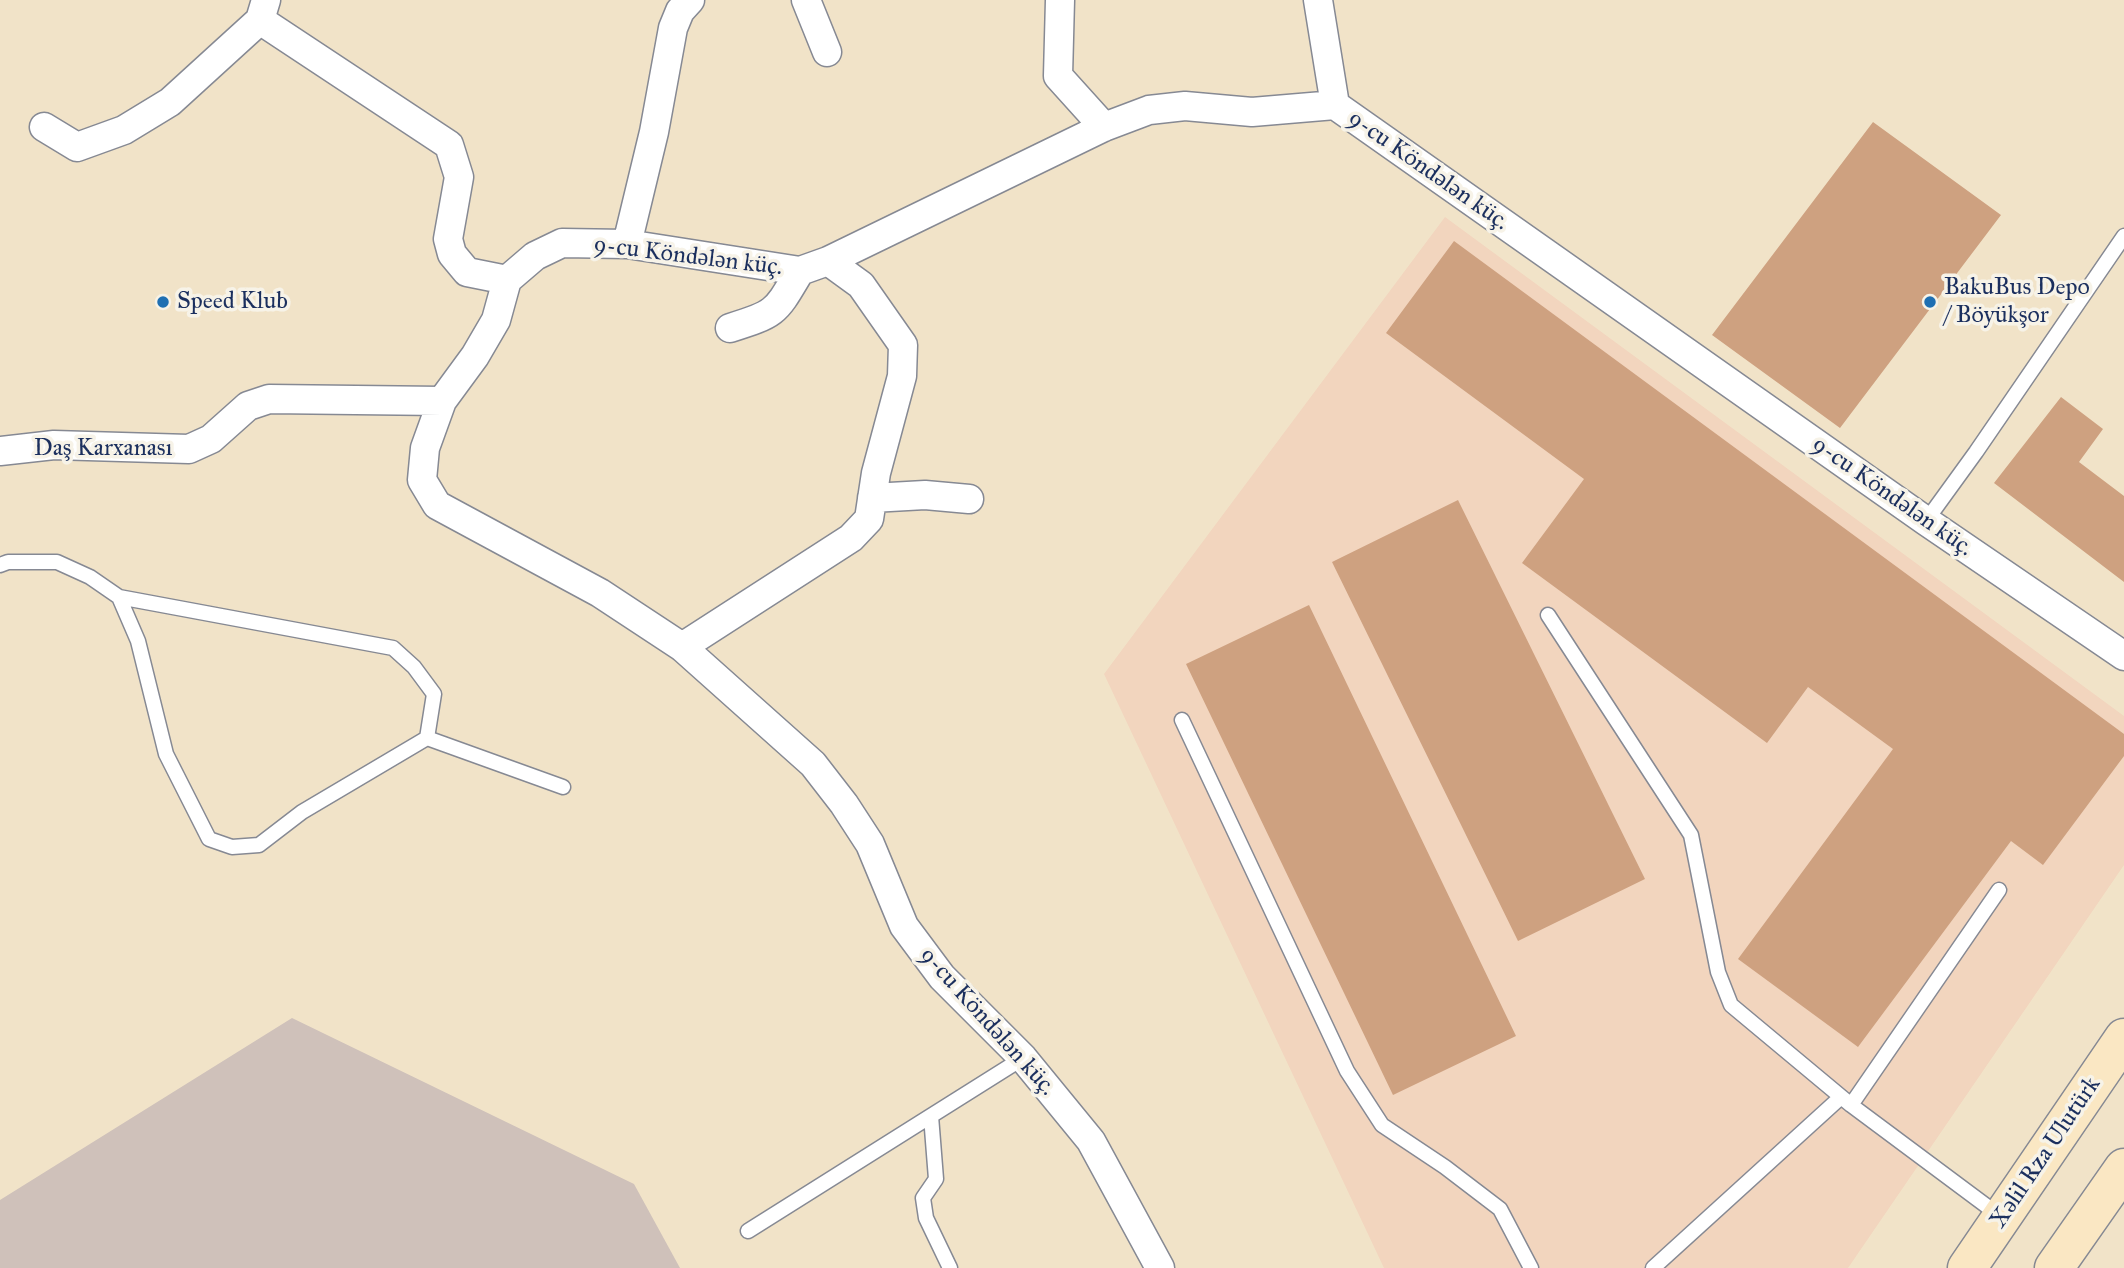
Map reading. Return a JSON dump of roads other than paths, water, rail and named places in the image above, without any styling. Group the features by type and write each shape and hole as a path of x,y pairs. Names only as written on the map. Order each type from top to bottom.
{"main road":[{"name":"Xəlil Rza Ulutürk","path":"1968,1268 2124,1038"},
{"path":"2054,1268 2124,1168"}],"street":[{"path":"627,244 654,132 673,27 680,11 690,0"},
{"path":"806,0 827,52"},
{"path":"1060,0 1058,76 1104,127"},
{"path":"1318,0 1335,105"},
{"path":"44,127 77,147 124,130 170,102 263,10 449,145 459,177 448,239 452,254 467,272 507,280"},
{"name":"9-cu Köndələn küç.","path":"1160,1268 1091,1140 1023,1058 942,978 904,926 870,844 813,764 682,647 600,593 437,505 422,480 425,449 442,401 475,356 496,320 507,280 535,256 562,243 627,244 800,271 828,261 1104,127 1149,110 1185,106 1252,112 1335,105 1926,521 2124,656"},
{"path":"682,647 851,538 869,519 876,473 902,376 904,345 861,285 828,261"},
{"path":"730,328 766,317 778,307 800,271"},
{"name":"Daş Karxanası","path":"0,451 54,445 188,449 211,439 248,406 269,399 442,401"},
{"path":"872,498 925,495 969,499"}],"lane":[{"path":"1926,521 2124,236"},
{"path":"0,565 8,562 57,562 89,576 119,597 393,648 414,667 434,694 427,738"},
{"path":"119,597 138,641 166,754 209,839 232,846 259,845 302,812 427,738"},
{"path":"1548,615 1691,835 1718,972 1731,1005 1846,1101 2001,1217"},
{"path":"1182,720 1347,1071 1382,1125 1445,1167 1500,1209 1531,1268"},
{"path":"427,738 563,787"},
{"path":"1653,1268 1846,1101 1999,890"},
{"path":"748,1231 1023,1058"},
{"path":"931,1116 936,1180 923,1198 926,1218 950,1268"}],"place":[{"name":"Speed Klub","path":"163,302"},
{"name":"BakuBus Depo / Böyükşor","path":"1930,302"}]}
